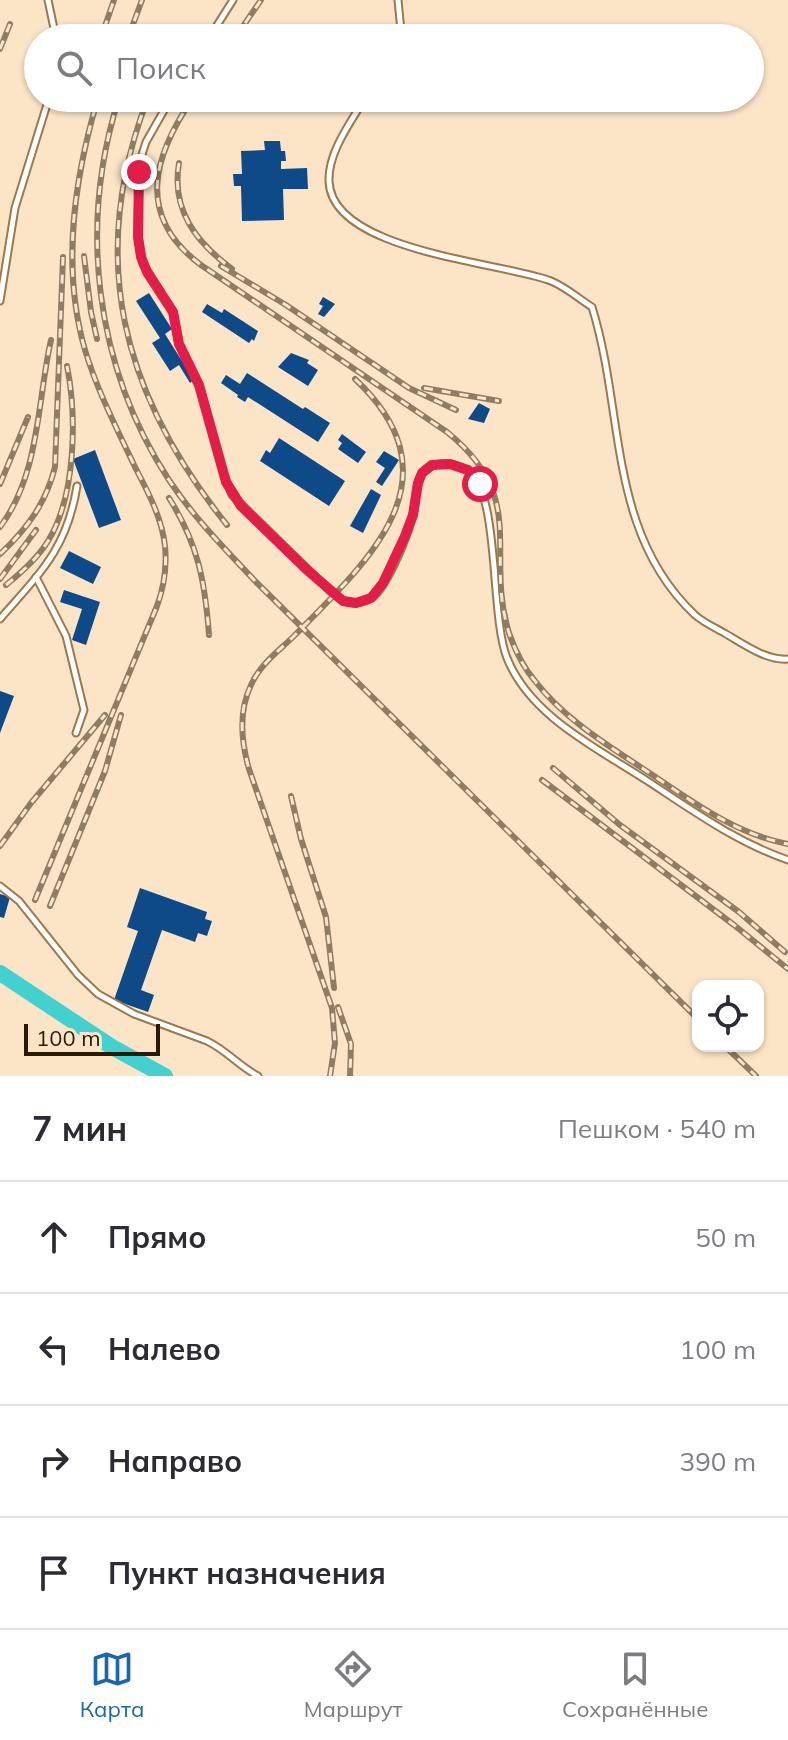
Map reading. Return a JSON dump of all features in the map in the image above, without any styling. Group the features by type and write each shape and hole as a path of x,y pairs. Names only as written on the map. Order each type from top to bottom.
{"lane":[{"path":"48,0 53,24"},
{"path":"218,24 233,0"},
{"path":"398,0 400,24"},
{"path":"0,301 15,208 45,112"},
{"path":"163,112 146,142 139,164 139,251 147,272 171,306 179,344 199,385 224,475 237,500 329,590 343,601 356,603 371,598 383,583 413,515 422,473 432,465 445,463 468,470 480,484 485,500 497,621 513,671 526,688 551,716 590,744 729,835 788,860"},
{"path":"357,112 336,151 329,180 332,198 341,212 359,225 422,252 552,281 592,307 603,341 617,448 635,521 658,572 697,617 749,647 788,659"},
{"path":"0,619 61,544 77,486"},
{"path":"36,577 66,636 84,710 76,733"},
{"path":"0,886 19,901 78,975 98,994 122,1010 207,1041 242,1068 258,1076"}],"building":[{"path":"264,141 280,141 286,161 281,161 281,169 307,168 308,189 283,189 284,220 242,221 241,186 234,186 233,174 242,174 241,151 265,150"},
{"path":"149,293 172,329 165,334 194,380 190,383 179,365 170,371 152,343 160,338 136,301"},
{"path":"323,297 335,304 324,317 318,314 323,306 319,304"},
{"path":"207,304 222,313 224,309 258,331 254,341 252,339 249,343 202,312"},
{"path":"291,353 309,360 307,363 318,370 308,386 278,367"},
{"path":"247,373 330,423 318,442 248,397 245,402 221,383 226,375 240,384"},
{"path":"479,403 490,409 484,423 468,419"},
{"path":"342,434 366,452 358,463 338,449"},
{"path":"279,438 345,481 329,506 260,461 266,450 270,453"},
{"path":"95,450 121,520 99,528 73,459"},
{"path":"384,451 399,460 382,486 376,482 385,468 376,462"},
{"path":"371,489 381,495 363,533 350,526"},
{"path":"69,551 101,567 93,584 60,568"},
{"path":"64,590 100,602 86,645 72,640 82,609 60,602"},
{"path":"0,691 14,696 0,733"},
{"path":"140,888 207,912 205,919 212,921 207,936 198,933 195,942 162,930 141,990 154,995 148,1012 114,1000 138,931 127,927"},
{"path":"0,894 10,897 4,918 0,917"}],"waterway":[{"path":"0,973 112,1047 165,1076"}],"railway":[{"path":"106,24 114,0"},
{"path":"133,24 142,0"},
{"path":"245,24 261,0"},
{"path":"0,49 10,24"},
{"path":"35,900 157,606 165,569 165,546 158,515 95,380 78,319 72,255 74,223 82,160 94,112"},
{"path":"115,112 106,147 99,196 97,245 101,295 110,343 124,391 144,436 169,480 199,520 256,582 692,1013"},
{"path":"143,112 129,157 119,214 118,269 125,322 140,375 162,426 191,476 227,525"},
{"path":"184,112 168,142 157,185 159,206 166,226 180,246 201,265 447,432 472,457 488,480 496,504 500,527 500,577 509,633 527,670 547,695 573,720 681,794 750,833 788,844"},
{"path":"179,163 179,196 189,224 207,248 232,269"},
{"path":"84,256 97,339"},
{"path":"0,554 34,515 55,467 63,257"},
{"path":"221,266 286,305 409,388 456,410"},
{"path":"0,527 13,506 30,461 51,340"},
{"path":"6,585 44,547 64,502 73,431 67,366"},
{"path":"330,1076 335,1043 332,1008 249,769 242,727 247,695 260,670 351,576 375,546 393,515 402,483 401,450 386,415 355,379"},
{"path":"424,388 499,401"},
{"path":"0,484 28,417"},
{"path":"169,498 187,531 198,564 209,635"},
{"path":"0,579 36,530"},
{"path":"0,846 31,803 105,715"},
{"path":"50,906 105,771 121,715"},
{"path":"553,768 620,825 739,912 785,952"},
{"path":"542,780 788,969"},
{"path":"291,796 326,917 334,988"},
{"path":"338,1007 351,1044 350,1076"},
{"path":"731,1052 756,1076"}],"route":[{"path":"139,172 138,245 141,257 147,272 171,306 176,320 177,339 199,385 226,482 241,506 306,569 343,601 365,601 383,583 405,536 422,473 432,465 450,464 468,470 480,484"}]}
